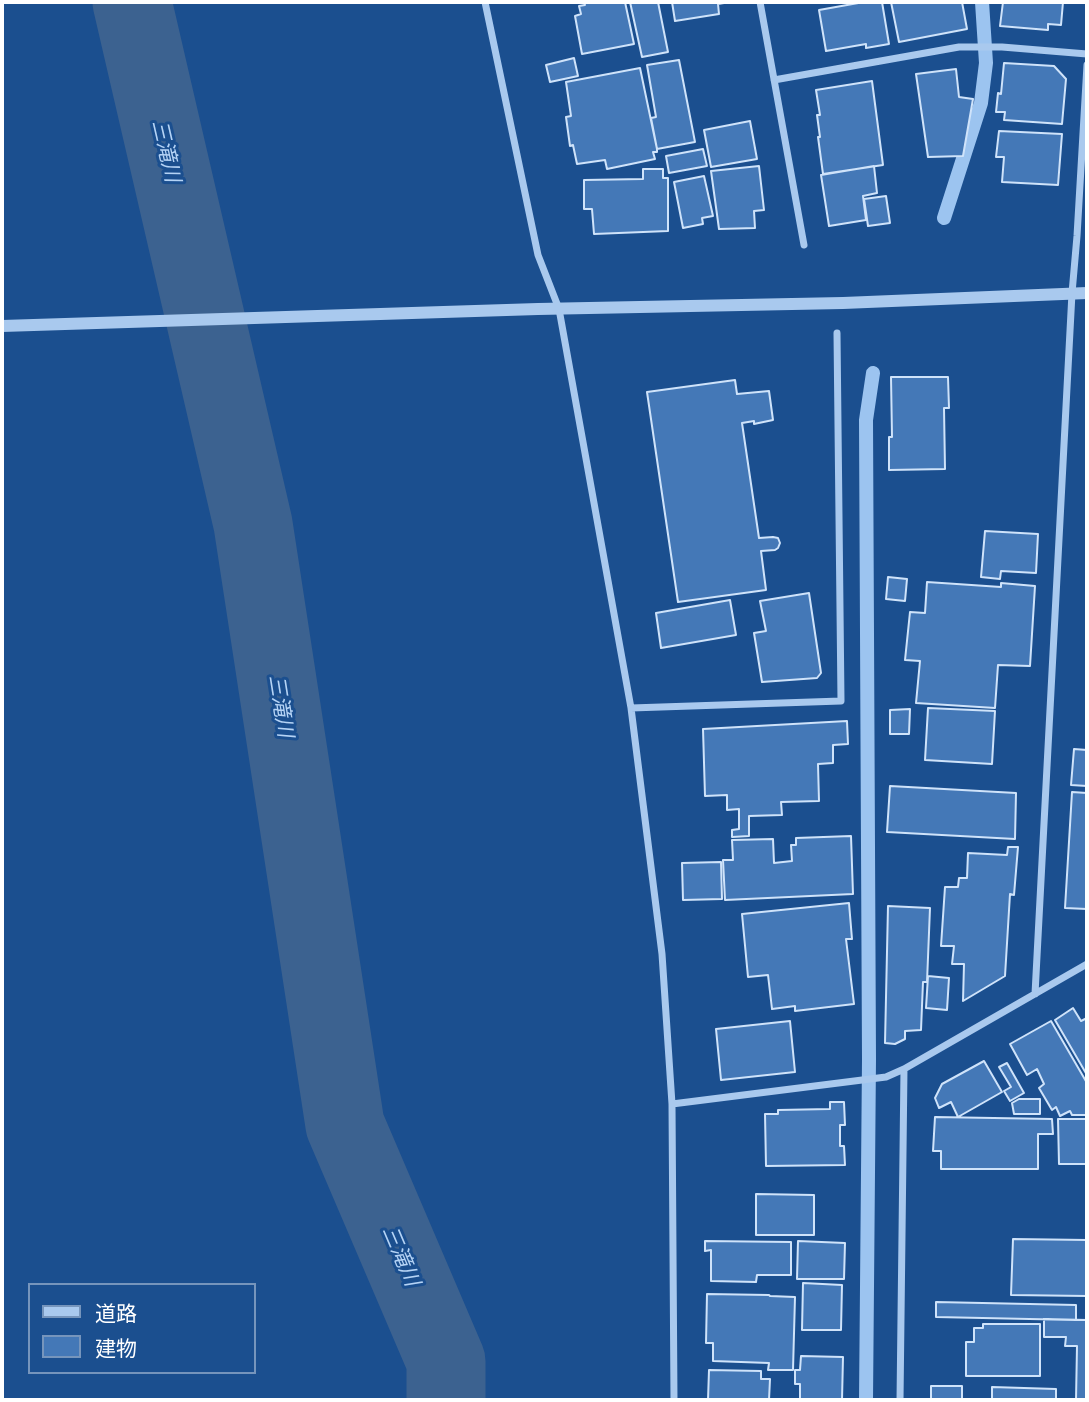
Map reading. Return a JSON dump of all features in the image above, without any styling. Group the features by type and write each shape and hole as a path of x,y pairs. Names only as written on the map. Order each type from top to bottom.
{"street":[{"path":"485,2 538,255 559,309 631,708 662,954 672,1104 674,1400"},
{"path":"760,2 804,245"},
{"path":"774,80 960,47 1002,47 1087,54"},
{"path":"1035,994 1072,293 1087,65"},
{"path":"2,326 538,309 843,303 1087,293"},
{"path":"631,708 841,701 838,333"},
{"path":"672,1104 886,1077 1087,964"},
{"path":"900,1400 904,1069"}],"building":[{"path":"584,2 625,2 634,44 582,54 575,16 581,14 579,6 585,5"},
{"path":"630,2 658,2 668,52 642,57"},
{"path":"672,2 730,2 718,4 719,14 675,21"},
{"path":"864,2 882,2 889,44 866,48 866,44 826,51 819,10"},
{"path":"891,2 962,2 967,29 899,42"},
{"path":"1003,2 1063,2 1061,25 1048,24 1048,30 1000,26"},
{"path":"574,58 578,76 550,82 546,65"},
{"path":"679,60 695,142 657,149 651,118 656,117 647,65"},
{"path":"1004,63 1054,66 1066,79 1062,124 1004,120 1005,112 996,112"},
{"path":"640,68 657,149 657,152 653,152 655,159 607,169 605,160 577,164 573,145 570,146 566,117 571,116 566,82"},
{"path":"956,69 959,97 973,99 963,156 928,157 916,74"},
{"path":"872,81 883,165 823,174 816,90"},
{"path":"750,121 757,159 711,167 704,130"},
{"path":"999,131 1062,134 1058,185 1002,182 1004,157 996,157"},
{"path":"703,149 707,166 669,173 666,156"},
{"path":"759,166 764,210 754,211 755,228 719,229 711,171"},
{"path":"874,166 877,193 863,196 866,220 829,226 821,175"},
{"path":"643,169 663,169 663,178 668,178 668,231 594,234 592,209 584,209 584,180 643,179"},
{"path":"704,176 713,216 702,218 703,224 683,228 674,182"},
{"path":"886,196 890,223 868,226 864,199"},
{"path":"891,377 948,377 949,408 944,408 945,469 889,470 889,437 892,437"},
{"path":"735,380 737,394 769,391 773,420 754,424 754,421 742,423 759,538 778,538 780,543 775,550 761,551 766,590 678,602 647,392"},
{"path":"985,531 1038,534 1036,573 1001,571 1000,579 981,577"},
{"path":"888,577 907,579 905,601 886,599"},
{"path":"927,582 1001,587 1001,583 1035,586 1030,666 998,665 995,708 916,703 920,661 905,660 910,612 925,613"},
{"path":"809,593 821,673 817,678 762,682 754,633 766,631 760,601"},
{"path":"730,600 736,635 661,648 656,613"},
{"path":"928,708 995,711 992,764 925,760"},
{"path":"910,709 909,734 890,734 890,710"},
{"path":"847,721 848,744 833,745 833,763 818,764 819,801 781,802 782,815 749,816 749,836 732,837 732,830 739,829 739,809 727,810 727,795 705,796 703,729"},
{"path":"1074,749 1087,750 1087,786 1071,785"},
{"path":"890,786 1016,793 1015,839 887,832"},
{"path":"1072,792 1087,793 1087,909 1065,908"},
{"path":"851,836 853,894 725,900 723,860 733,860 732,840 773,839 774,863 792,861 791,845 796,845 796,838"},
{"path":"1008,847 1018,847 1014,895 1010,894 1005,976 963,1001 964,964 952,964 954,946 941,946 945,887 958,887 959,878 967,878 968,853 1007,855"},
{"path":"721,862 722,899 683,900 682,863"},
{"path":"849,903 852,939 846,939 854,1004 795,1011 795,1006 772,1009 768,975 748,977 742,914"},
{"path":"888,906 930,908 927,982 923,982 921,1030 905,1031 905,1039 895,1044 885,1043"},
{"path":"928,976 949,978 947,1010 926,1008"},
{"path":"1073,1008 1081,1021 1087,1018 1087,1075 1055,1020"},
{"path":"790,1021 795,1072 721,1080 716,1029"},
{"path":"1051,1021 1087,1083 1087,1115 1072,1115 1070,1111 1060,1116 1056,1107 1052,1110 1039,1088 1044,1084 1037,1069 1027,1075 1010,1044"},
{"path":"984,1061 1002,1092 958,1117 951,1102 939,1108 935,1098 942,1084"},
{"path":"1007,1063 1024,1093 1010,1101 1004,1091 1011,1087 999,1067"},
{"path":"1019,1099 1040,1099 1040,1114 1014,1114 1012,1103"},
{"path":"830,1102 844,1102 845,1125 840,1125 840,1146 844,1146 845,1165 766,1166 765,1114 778,1114 778,1110 830,1109"},
{"path":"935,1117 1052,1119 1053,1134 1038,1134 1038,1169 941,1169 941,1151 933,1151"},
{"path":"1058,1119 1087,1119 1087,1164 1059,1164"},
{"path":"756,1194 814,1195 814,1235 756,1235"},
{"path":"1013,1239 1087,1240 1087,1296 1011,1295"},
{"path":"705,1241 791,1242 791,1275 757,1275 756,1282 711,1281 711,1250 705,1251"},
{"path":"798,1241 845,1243 844,1279 797,1279"},
{"path":"803,1283 842,1285 841,1330 802,1330"},
{"path":"707,1294 795,1297 793,1370 768,1370 769,1363 713,1361 713,1343 706,1343"},
{"path":"936,1302 1076,1305 1076,1320 936,1317"},
{"path":"1044,1319 1087,1320 1087,1400 1076,1400 1077,1346 1065,1346 1066,1337 1044,1337"},
{"path":"983,1324 1040,1324 1040,1376 966,1376 966,1342 974,1342 974,1328 983,1328"},
{"path":"801,1356 843,1357 842,1400 800,1400 800,1384 795,1384 795,1370 800,1370"},
{"path":"709,1370 761,1371 761,1379 770,1379 769,1400 708,1400"},
{"path":"931,1386 962,1386 962,1400 931,1400"},
{"path":"992,1387 1056,1389 1056,1400 992,1400"}],"waterway":[{"name":"三滝川","path":"132,2 253,524 345,1125 446,1361 446,1400"},
{"path":"944,218 981,103 986,63 982,2"},
{"path":"866,1400 869,1059 866,420 873,373"}]}
